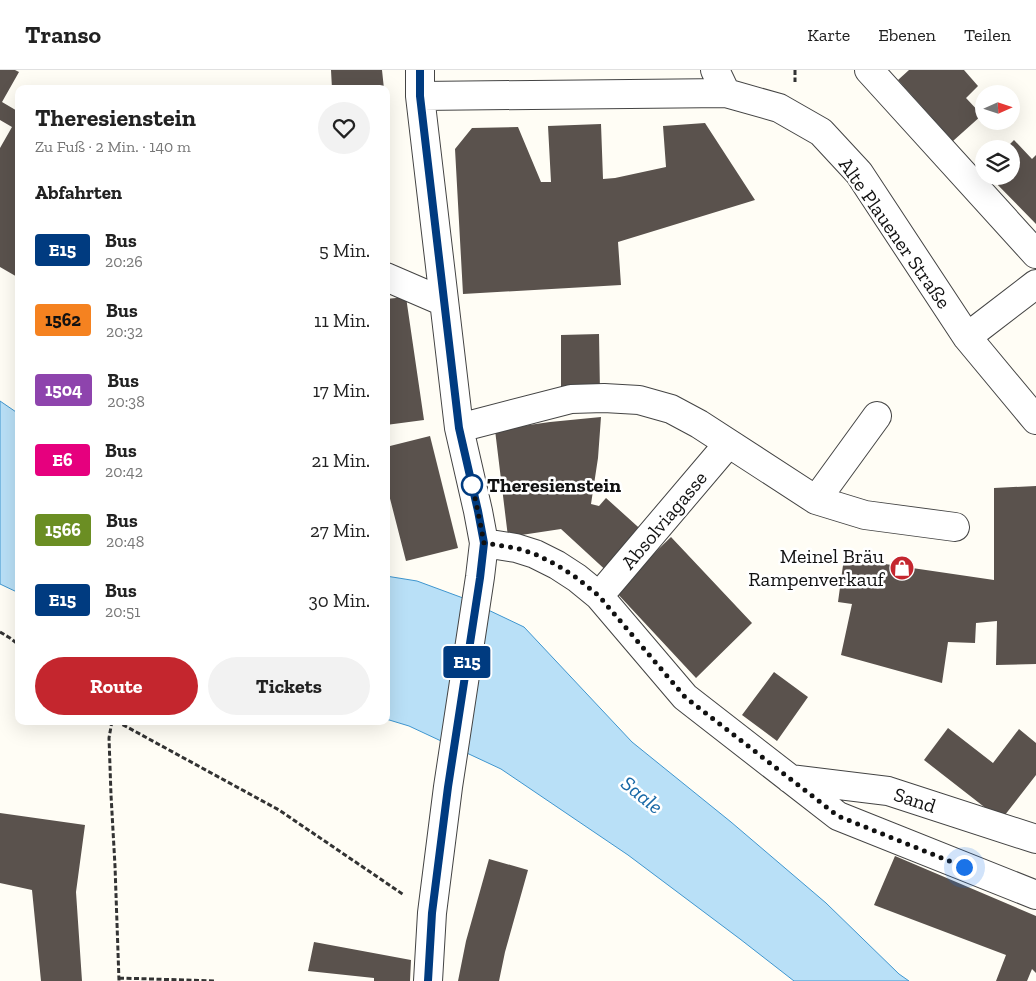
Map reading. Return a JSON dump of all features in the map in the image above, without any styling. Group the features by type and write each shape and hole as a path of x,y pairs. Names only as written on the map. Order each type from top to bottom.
{"street":[{"path":"869,70 1036,254"},
{"name":"Alte Plauener Straße","path":"420,83 720,81 779,108 821,132 859,174 967,337 1036,420"},
{"path":"420,83 459,428 484,543 448,787 432,913 428,981"},
{"path":"390,279 444,302"},
{"path":"967,337 1036,284"},
{"path":"459,428 571,399 639,400 671,408 816,500 865,515 955,527"},
{"path":"816,500 877,416"},
{"name":"Absolviagasse","path":"599,596 728,444"},
{"path":"484,543 516,548 535,554 557,565 599,596 685,697 838,816 1036,895"},
{"name":"Sand","path":"790,779 888,791 1036,839"}],"path":[{"path":"0,632 15,642"},
{"path":"113,725 109,738 110,795 115,866 119,979 216,981"},
{"path":"121,725 279,810 432,913"}],"water":[{"path":"0,401 15,411 15,591 0,584"},
{"name":"Saale","path":"390,577 417,581 463,598 524,627 632,742 731,822 826,903 899,974 909,981 794,981 628,855 501,769 409,726 390,720"}],"building":[{"path":"0,70 15,70 19,72 2,102 15,110 15,276 0,267 0,148 12,127 0,120"},
{"path":"331,70 382,70 384,85 332,85"},
{"path":"909,70 964,70 977,85 975,85 975,89 966,98 975,108 975,121 953,141 898,80"},
{"path":"705,123 755,200 618,242 621,285 463,294 455,149 472,128 518,127 541,182 551,182 548,126 601,124 603,179 666,167 663,126"},
{"path":"1020,146 1032,159 1036,155 1036,224 998,185 1020,185"},
{"path":"406,297 424,420 390,424 390,299"},
{"path":"599,334 600,393 561,394 561,335"},
{"path":"601,417 598,458 591,504 599,506 606,498 647,535 611,575 561,529 508,537 495,430"},
{"path":"430,436 458,548 406,561 390,499 390,446"},
{"path":"1036,486 1036,664 996,665 997,621 976,623 975,643 948,642 942,683 841,655 852,604 838,602 844,558 994,580 994,488"},
{"path":"671,537 752,623 696,678 615,591"},
{"path":"774,672 808,697 777,741 742,715"},
{"path":"948,728 993,763 1019,729 1036,743 1036,775 1001,820 924,760"},
{"path":"0,813 85,825 76,892 82,981 41,981 32,890 0,883"},
{"path":"895,856 1036,916 1036,973 1032,969 1027,981 996,981 1006,955 874,905"},
{"path":"489,859 528,870 505,952 499,981 458,981 466,941"},
{"path":"314,942 411,960 410,981 374,981 374,978 308,971"}],"bus line":[{"name":"E15","path":"420,70 420,96 459,428 484,543 448,787 432,913 428,981"}],"place":[{"name":"Theresienstein","path":"472,485"},
{"name":"Meinel Bräu Rampenverkauf","path":"902,568"}],"route":[{"path":"472,485 472,483 484,543 516,548 535,554 577,578 599,596 685,697 838,816 964,867"}]}
